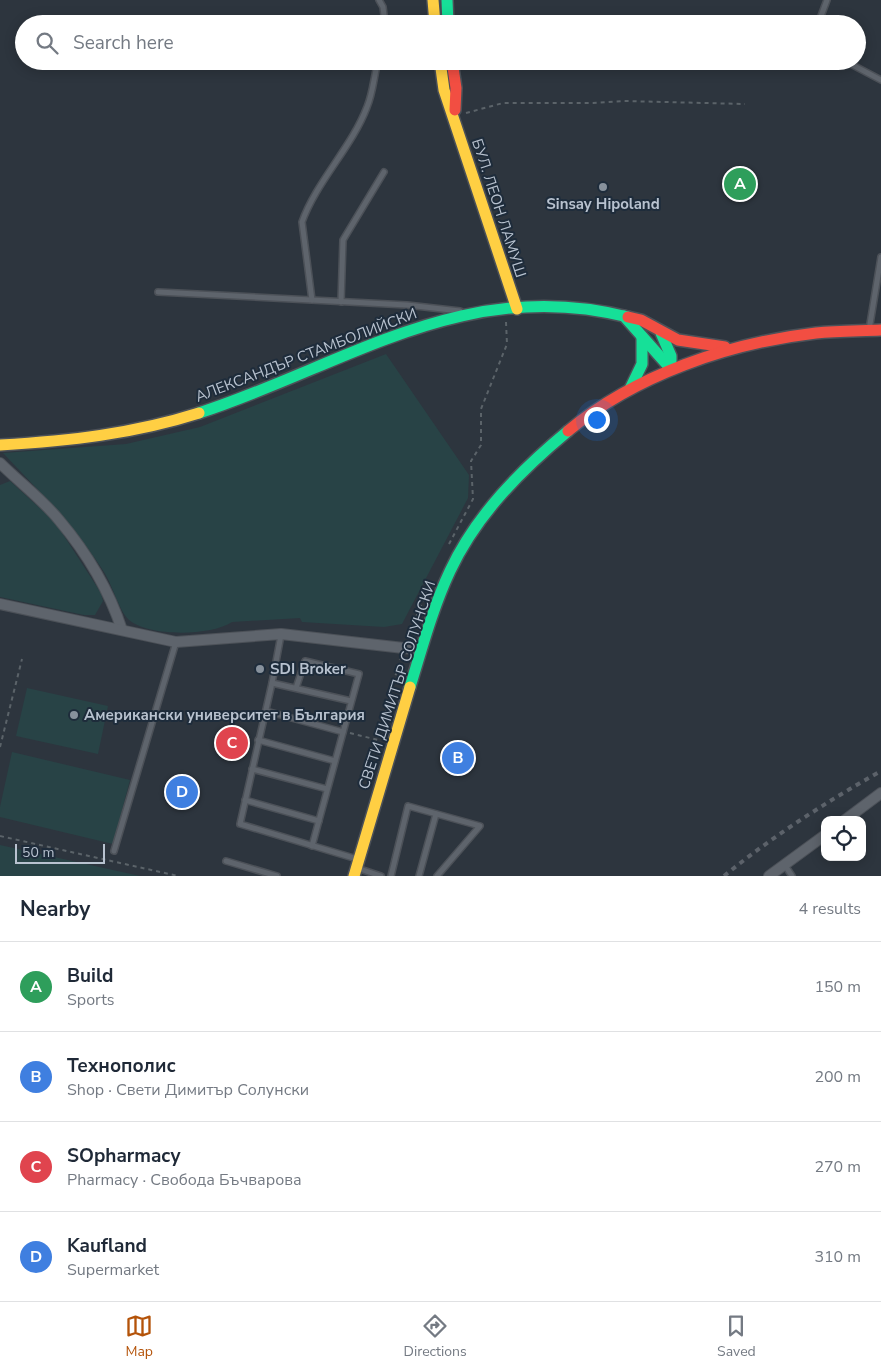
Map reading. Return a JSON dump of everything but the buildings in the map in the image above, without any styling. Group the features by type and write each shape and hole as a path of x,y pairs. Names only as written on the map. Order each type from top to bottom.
{"street":[{"path":"433,0 434,15"},
{"path":"447,0 448,15"},
{"name":"БУЛ. ЛЕОН ЛАМУШ","path":"441,70 444,90 454,115 476,190 518,309"},
{"name":"БУЛ. ЛЕОН ЛАМУШ","path":"453,70 456,88 454,115"},
{"name":"АЛЕКСАНДЪР СТАМБОЛИЙСКИ","path":"0,445 90,438 148,426 219,406 385,339 439,320 475,312 505,309 602,311 645,322 661,333 678,341 698,346 735,348"},
{"path":"624,316 642,334 660,358 672,369"},
{"name":"СВЕТИ ДИМИТЪР СОЛУНСКИ","path":"356,868 421,650 450,568 473,529 522,468 555,440 628,392 672,369 735,348 807,333 881,330"},
{"path":"661,333 671,356 672,369"},
{"path":"628,392 638,380 644,359 642,334"},
{"path":"0,463 59,519 102,582 114,605 122,630"},
{"path":"0,604 176,642 281,634 421,650"},
{"path":"850,816 881,793"},
{"path":"769,876 821,838"}],"lane":[{"path":"380,0 384,15"},
{"path":"821,15 827,0"},
{"path":"312,300 302,222 307,210 331,173 367,107 376,70"},
{"path":"862,70 881,80"},
{"path":"341,302 343,240 384,172"},
{"path":"869,330 881,257"},
{"path":"158,292 408,305 475,312"},
{"path":"281,634 266,711 240,824 312,846 356,868 381,876"},
{"path":"114,851 176,642"},
{"path":"296,688 305,661 358,674 312,846"},
{"path":"272,683 351,701"},
{"path":"266,711 343,732"},
{"path":"258,740 335,761"},
{"path":"252,769 327,789"},
{"path":"245,800 319,821"},
{"path":"391,876 408,806 480,826 437,876"},
{"path":"419,876 436,814"},
{"path":"226,861 278,876"},
{"path":"784,864 792,876"}],"path":[{"path":"454,115 503,103 624,101 744,104"},
{"path":"445,552 474,499 472,461 481,446 483,438 480,419 481,410 507,344 505,309"},
{"path":"343,732 378,740 403,648 429,586"},
{"path":"0,747 22,659"},
{"path":"0,836 178,876"}],"green space":[{"path":"386,354 469,475 468,498 402,624 384,627 302,622 300,618 232,622 210,630 180,633 138,626 125,616 104,572 81,540 3,453 126,444 200,427"},
{"path":"10,481 55,522 101,593 103,601 95,615 84,615 0,597 0,485"},
{"path":"27,688 108,706 98,754 16,736"},
{"path":"12,752 130,780 113,844 0,817 0,807"},
{"path":"0,845 140,876 0,876"}],"railway":[{"path":"724,876 800,820 881,771"}],"traffic: fast":[{"path":"447,0 448,15"},
{"path":"199,413 252,394 355,351 407,332 459,317 513,308 569,307 628,317"},
{"path":"624,316 671,369"},
{"path":"661,333 671,356 671,369"},
{"path":"630,389 642,364 642,337"},
{"path":"410,687 438,599 450,571 473,531 486,512 533,461 568,431"}],"traffic: slow":[{"path":"433,0 434,15"},
{"path":"441,70 444,90 517,309"},
{"path":"0,445 50,441 125,431 199,413"},
{"path":"354,876 410,687"}],"traffic: jam":[{"path":"453,70 456,88 455,110"},
{"path":"628,317 641,320 678,340 725,347"},
{"path":"568,431 594,411 623,393 684,365 717,354 750,345 816,333 881,330"}],"place":[{"name":"Build","path":"740,184"},
{"name":"Sinsay Hipoland","path":"603,187"},
{"name":"SDI Broker","path":"260,669"},
{"name":"Американски университет в България","path":"74,715"},
{"name":"SOpharmacy","path":"232,743"},
{"name":"Технополис","path":"458,758"},
{"name":"Kaufland","path":"182,792"}]}
